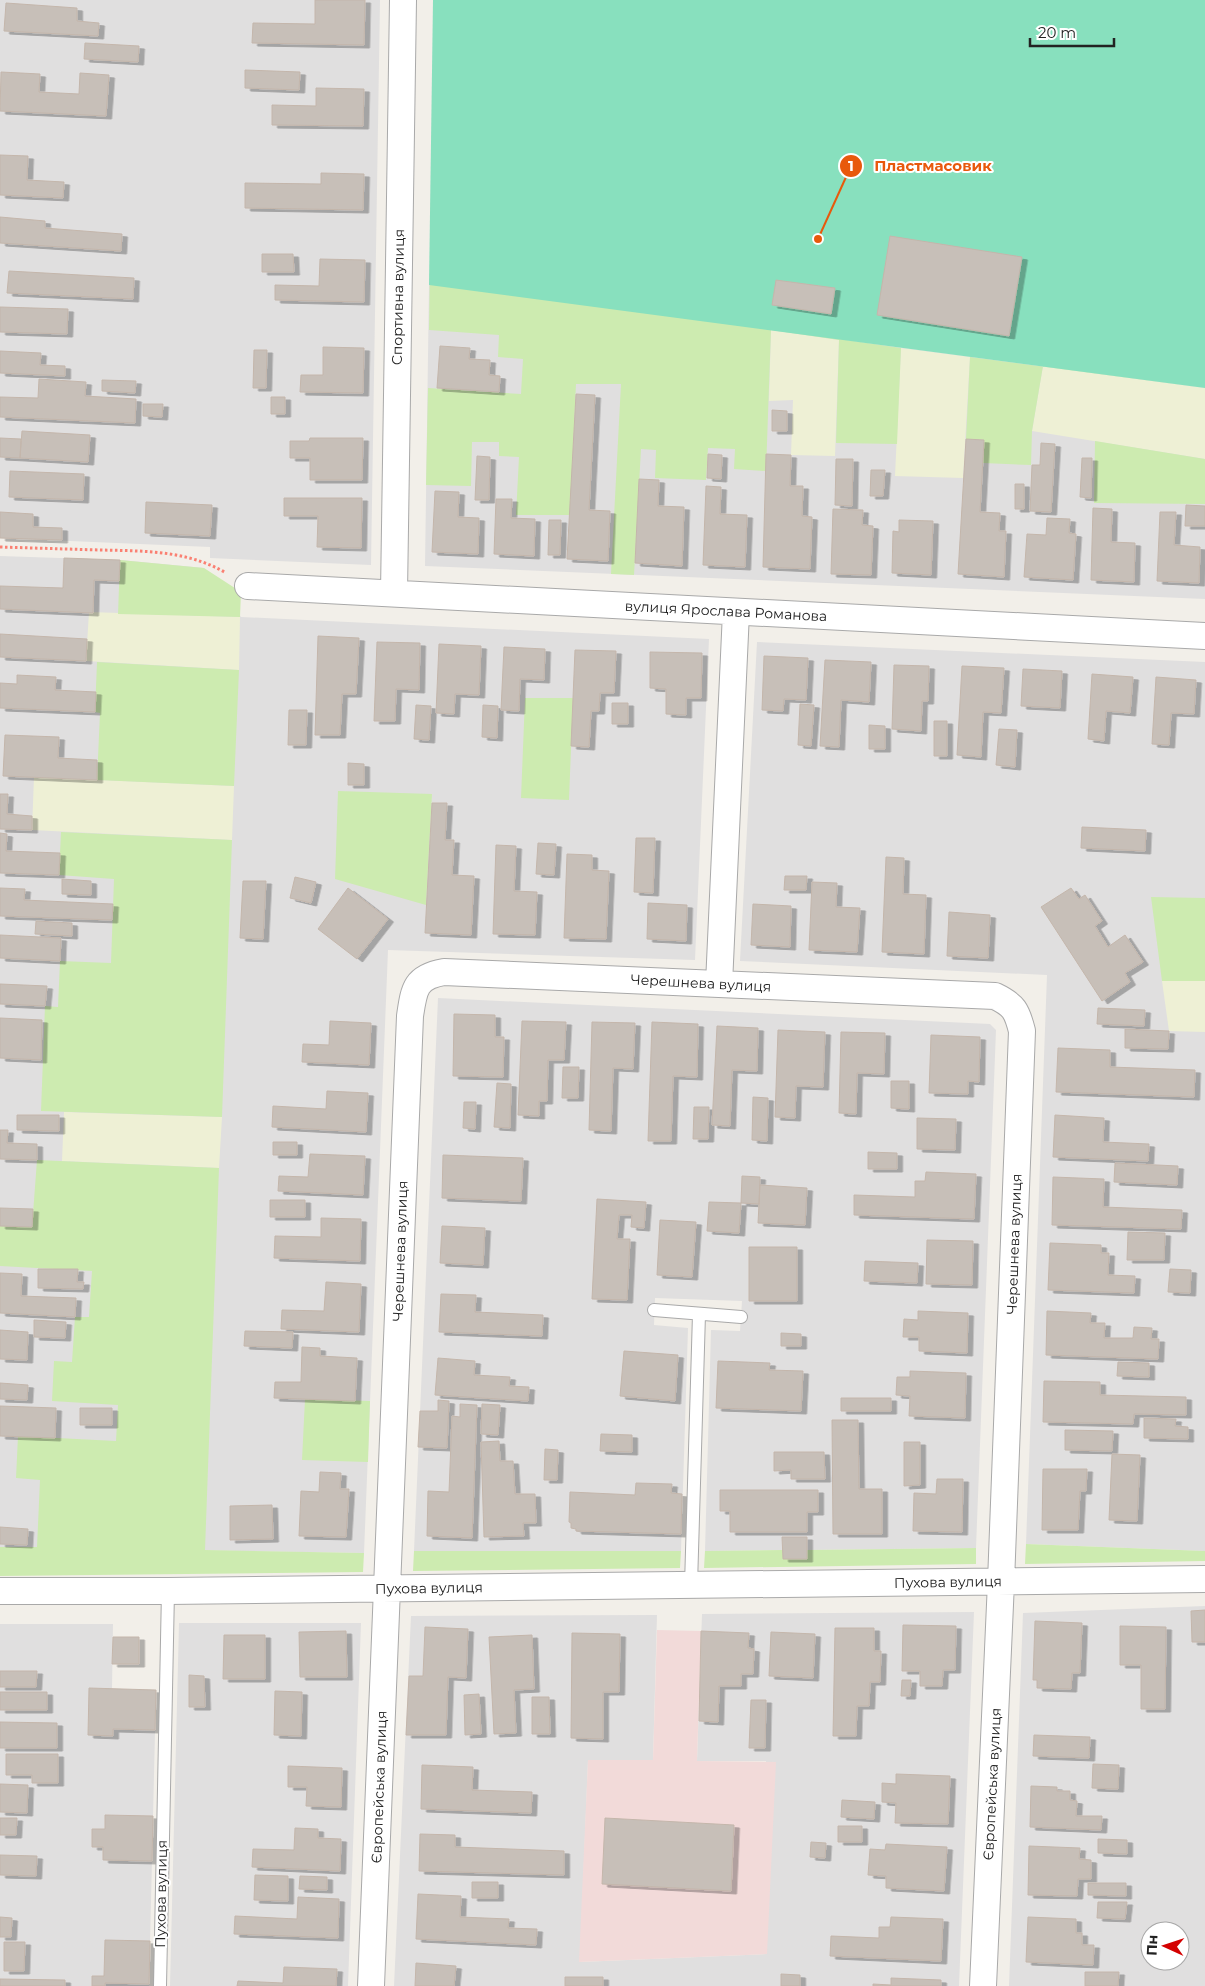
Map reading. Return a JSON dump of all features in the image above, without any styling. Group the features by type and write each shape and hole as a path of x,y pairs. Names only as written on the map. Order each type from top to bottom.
{"street":[{"name":"Спортивна вулиця","path":"394,593 403,0"},
{"name":"вулиця Ярослава Романова","path":"248,586 1205,636"},
{"path":"719,984 736,612"},
{"name":"Черешнева вулиця","path":"386,1588 410,1016 418,984 429,975 444,972 995,996 1007,1002 1017,1012 1022,1031 1001,1582"},
{"name":"Пухова вулиця","path":"0,1591 168,1591 1205,1579"},
{"name":"Європейська вулиця","path":"983,1986 1001,1582"},
{"name":"Європейська вулиця","path":"371,1986 386,1588"}],"lane":[{"path":"654,1310 741,1317"},
{"path":"691,1585 699,1314"},
{"name":"Пухова вулиця","path":"160,1986 168,1591"}],"path":[{"path":"0,547 155,552 185,556 211,564 248,586"}],"shaded area":[{"path":"0,0 380,0 371,565 210,558 210,547 0,538"},
{"path":"429,285 1205,388 1205,599 425,566"},
{"path":"0,556 120,560 204,568 241,617 709,639 695,960 388,950 364,1553 0,1547"},
{"path":"757,642 1205,662 1205,1551 1026,1544 1047,975 740,961"},
{"path":"438,998 990,1024 996,1030 976,1548 807,1550 807,1559 783,1559 782,1550 705,1551 711,1330 740,1331 742,1301 655,1298 654,1325 688,1328 681,1551 414,1551"},
{"path":"1205,1606 1205,1986 1009,1986 1023,1613"},
{"path":"974,1612 959,1986 394,1986 411,1616 657,1615 653,1760 588,1760 580,1962 767,1954 766,1761 697,1761 702,1614"},
{"path":"179,1623 361,1623 348,1986 170,1986"},
{"path":"0,1624 113,1624 112,1689 156,1690 149,1986 0,1986"},
{"path":"657,1630 701,1631 697,1761 776,1762 767,1954 579,1962 588,1760 653,1760"}],"green space":[{"path":"433,0 1205,0 1205,388 429,285"},
{"path":"431,193 847,340 901,348 897,444 836,443 839,340 771,330 766,471 734,469 735,449 708,448 706,480 655,478 656,450 641,449 634,575 611,574 621,384 576,384 570,515 516,515 519,457 499,456 499,442 472,442 471,486 426,485 428,388 521,394 523,359 498,357 499,335 429,330"},
{"path":"771,330 839,340 835,456 791,455 793,400 769,401"},
{"path":"901,348 970,357 963,478 895,476"},
{"path":"970,357 1043,367 1032,431 1031,465 983,463 984,440 966,439"},
{"path":"1043,366 1205,388 1205,459 1032,431"},
{"path":"1043,366 1205,388 1043,367"},
{"path":"1095,441 1205,459 1205,504 1094,503"},
{"path":"120,560 204,568 241,592 240,617 118,614"},
{"path":"89,612 240,617 239,670 86,661"},
{"path":"97,662 239,670 234,786 97,780 100,713 95,712"},
{"path":"525,698 573,698 569,800 521,798"},
{"path":"34,777 234,786 232,840 32,830"},
{"path":"338,791 432,794 426,905 335,879"},
{"path":"61,832 232,840 222,1117 41,1111 45,1006 58,1007 60,961 111,963 114,879 59,875"},
{"path":"1151,897 1205,898 1205,981 1162,981"},
{"path":"1162,981 1205,981 1205,1032 1169,1031"},
{"path":"64,1112 222,1117 219,1168 62,1161"},
{"path":"37,1160 219,1168 205,1550 364,1553 363,1572 0,1576 0,1547 37,1547 40,1480 16,1478 18,1436 116,1441 118,1405 52,1401 54,1361 72,1362 75,1317 89,1317 92,1271 0,1266 0,1226 32,1227"},
{"path":"305,1399 370,1401 368,1462 302,1460"},
{"path":"1026,1544 1205,1551 1205,1561 1025,1564"},
{"path":"976,1548 976,1564 704,1568 705,1551 783,1550 783,1559 807,1559 807,1550"},
{"path":"414,1551 681,1551 680,1568 413,1571"}],"building":[{"path":"315,0 365,0 364,45 252,43 253,23 315,24"},
{"path":"6,3 77,8 77,21 99,23 98,36 4,31"},
{"path":"85,43 139,46 138,62 84,59"},
{"path":"245,70 300,72 299,90 245,88"},
{"path":"1,72 40,74 39,92 79,94 80,73 109,75 106,116 0,111"},
{"path":"316,88 364,89 363,126 272,125 272,105 316,106"},
{"path":"0,155 28,156 27,180 64,182 63,198 0,195"},
{"path":"321,173 364,174 363,210 245,208 245,183 321,184"},
{"path":"0,217 45,221 45,228 122,234 121,251 0,243"},
{"path":"890,236 1022,257 1009,336 877,315"},
{"path":"262,254 293,254 294,272 262,272"},
{"path":"320,259 365,260 364,302 275,300 275,285 319,286"},
{"path":"9,271 134,278 133,299 7,293"},
{"path":"776,280 835,288 831,314 772,305"},
{"path":"0,307 68,309 67,334 0,332"},
{"path":"440,346 470,348 469,359 490,360 489,375 500,376 499,392 437,388"},
{"path":"323,347 364,348 363,393 300,392 301,375 323,375"},
{"path":"254,350 267,350 266,388 253,388"},
{"path":"0,351 41,353 40,365 65,366 65,376 0,373"},
{"path":"39,379 86,382 85,396 136,399 135,423 0,417 0,397 38,398"},
{"path":"102,380 136,381 135,393 102,391"},
{"path":"576,394 595,395 589,510 610,511 608,561 567,559"},
{"path":"271,397 285,397 285,414 271,414"},
{"path":"143,404 163,404 162,417 143,416"},
{"path":"772,410 787,411 787,431 772,431"},
{"path":"22,431 90,435 88,462 20,458"},
{"path":"0,438 21,439 20,458 0,457"},
{"path":"310,438 363,438 362,480 310,480 310,458 290,458 290,441 309,441"},
{"path":"966,439 984,440 980,512 1000,513 999,531 1006,531 1004,577 958,574"},
{"path":"1041,443 1055,444 1051,512 1030,511 1032,465 1040,465"},
{"path":"708,454 722,455 721,479 707,478"},
{"path":"766,454 791,455 790,486 803,486 802,516 812,517 810,569 763,567"},
{"path":"477,456 490,457 489,500 475,500"},
{"path":"1082,458 1092,458 1091,498 1080,497"},
{"path":"836,459 853,459 852,506 835,505"},
{"path":"871,470 885,470 883,496 870,496"},
{"path":"10,471 84,474 83,500 9,497"},
{"path":"639,479 659,480 658,506 684,507 682,566 635,563"},
{"path":"1015,484 1024,484 1024,509 1015,509"},
{"path":"706,486 721,487 720,514 747,515 745,567 703,565"},
{"path":"435,491 459,492 458,517 479,518 478,554 432,552"},
{"path":"284,498 362,498 361,548 317,547 318,516 284,516"},
{"path":"496,499 512,499 511,518 535,519 534,556 494,554"},
{"path":"146,502 212,505 210,536 145,533"},
{"path":"1186,505 1205,506 1205,526 1185,526"},
{"path":"1093,508 1112,509 1111,542 1135,543 1134,582 1091,580"},
{"path":"833,509 863,510 862,525 873,526 871,575 831,574"},
{"path":"0,512 33,514 33,527 62,528 62,540 0,538"},
{"path":"1160,512 1176,512 1174,545 1200,547 1199,583 1157,581"},
{"path":"1047,518 1070,519 1069,533 1076,534 1073,580 1024,577 1027,534 1046,535"},
{"path":"549,520 561,520 560,555 548,555"},
{"path":"899,520 933,521 931,575 892,573 893,531 899,532"},
{"path":"64,558 120,560 119,581 94,580 93,613 0,609 0,586 63,588"},
{"path":"0,634 87,639 86,661 0,657"},
{"path":"318,636 359,638 356,694 342,694 340,735 315,735"},
{"path":"377,642 420,643 419,690 396,689 395,721 374,721"},
{"path":"439,644 481,646 479,695 455,694 454,714 436,713"},
{"path":"504,647 545,649 544,680 520,679 519,711 501,710"},
{"path":"575,650 616,651 614,693 600,693 599,711 591,711 589,747 571,746"},
{"path":"650,652 702,653 701,698 686,698 686,715 666,714 666,689 650,688"},
{"path":"764,656 808,658 806,700 784,699 783,711 762,710"},
{"path":"825,660 871,662 869,702 841,700 839,747 820,746"},
{"path":"894,665 929,666 928,701 922,701 921,731 892,729"},
{"path":"962,666 1004,668 1001,713 983,712 981,757 957,755"},
{"path":"1023,669 1062,671 1060,708 1021,706"},
{"path":"1092,674 1133,677 1130,713 1106,711 1104,741 1088,739"},
{"path":"17,675 56,677 55,690 96,692 95,712 0,708 0,683 17,684"},
{"path":"1156,677 1196,680 1194,714 1171,713 1169,745 1152,744"},
{"path":"612,703 628,703 628,724 612,724"},
{"path":"800,704 814,705 811,746 798,745"},
{"path":"416,705 431,706 429,740 414,739"},
{"path":"483,705 498,706 497,738 482,737"},
{"path":"289,710 307,710 306,745 288,745"},
{"path":"934,721 947,721 947,756 934,756"},
{"path":"869,725 885,726 885,749 869,749"},
{"path":"999,729 1017,730 1015,767 996,765"},
{"path":"5,735 59,737 58,758 97,760 97,780 3,776"},
{"path":"348,763 364,764 364,785 348,785"},
{"path":"0,794 8,794 7,814 32,816 32,830 0,829"},
{"path":"432,803 447,803 445,840 454,840 452,875 474,876 471,935 425,933"},
{"path":"1082,827 1146,830 1145,851 1081,848"},
{"path":"0,833 7,834 6,851 60,853 59,875 0,873"},
{"path":"636,838 655,838 653,893 634,892"},
{"path":"538,843 556,844 554,875 536,874"},
{"path":"496,845 516,846 514,891 537,892 535,935 493,934"},
{"path":"567,854 592,855 592,870 609,871 606,939 564,938"},
{"path":"886,857 904,858 903,894 926,895 924,954 882,952"},
{"path":"785,876 807,876 806,890 784,890"},
{"path":"295,877 316,882 311,903 290,898"},
{"path":"62,879 91,881 91,895 62,894"},
{"path":"243,881 266,881 263,939 240,938"},
{"path":"812,882 837,883 836,907 860,908 857,952 809,950"},
{"path":"0,888 25,889 24,900 113,904 112,920 0,916"},
{"path":"348,888 388,919 357,959 318,929"},
{"path":"1071,888 1079,899 1085,895 1102,921 1095,926 1108,947 1125,935 1143,962 1125,973 1130,982 1102,1001 1041,907"},
{"path":"648,903 687,905 686,941 647,939"},
{"path":"753,904 791,906 790,947 751,945"},
{"path":"949,912 990,915 988,958 947,956"},
{"path":"36,921 72,923 72,936 35,934"},
{"path":"0,935 61,938 60,961 0,958"},
{"path":"0,984 47,986 45,1006 0,1004"},
{"path":"1098,1008 1145,1010 1144,1026 1097,1024"},
{"path":"454,1014 495,1015 495,1037 504,1037 503,1077 453,1076"},
{"path":"0,1018 42,1020 41,1060 0,1058"},
{"path":"330,1021 371,1023 369,1065 302,1062 303,1044 329,1045"},
{"path":"522,1021 566,1022 564,1060 548,1060 547,1101 539,1101 539,1116 518,1115"},
{"path":"592,1022 635,1023 633,1069 613,1068 611,1131 589,1130"},
{"path":"652,1022 698,1024 697,1077 673,1076 671,1141 648,1141"},
{"path":"717,1026 758,1028 757,1071 732,1070 730,1126 712,1125"},
{"path":"1125,1029 1169,1031 1168,1049 1125,1048"},
{"path":"778,1030 825,1032 823,1087 796,1086 795,1118 775,1117"},
{"path":"841,1032 885,1033 884,1074 857,1073 856,1114 839,1113"},
{"path":"931,1035 980,1037 979,1082 968,1081 968,1094 929,1093"},
{"path":"1058,1048 1110,1050 1110,1067 1195,1070 1194,1097 1056,1092"},
{"path":"563,1067 579,1067 578,1098 562,1098"},
{"path":"891,1081 909,1081 909,1109 891,1108"},
{"path":"497,1083 511,1084 510,1128 494,1127"},
{"path":"327,1091 368,1093 366,1132 272,1127 273,1106 326,1109"},
{"path":"753,1097 768,1098 767,1141 752,1140"},
{"path":"464,1102 476,1102 475,1129 463,1128"},
{"path":"694,1107 709,1107 708,1139 693,1139"},
{"path":"17,1115 59,1115 59,1131 17,1130"},
{"path":"1055,1115 1104,1118 1103,1142 1149,1144 1148,1161 1053,1157"},
{"path":"917,1118 956,1119 955,1150 917,1149"},
{"path":"0,1130 8,1130 7,1143 37,1144 37,1160 0,1159"},
{"path":"273,1142 297,1142 297,1155 273,1155"},
{"path":"868,1152 897,1153 897,1169 868,1169"},
{"path":"310,1154 365,1156 363,1195 278,1191 279,1176 308,1177"},
{"path":"443,1155 523,1158 521,1201 442,1198"},
{"path":"1115,1163 1178,1166 1177,1185 1114,1182"},
{"path":"926,1172 976,1174 974,1219 854,1215 854,1195 915,1197 915,1181 925,1181"},
{"path":"742,1176 760,1177 759,1204 741,1203"},
{"path":"1053,1177 1104,1179 1103,1207 1182,1210 1181,1229 1052,1225"},
{"path":"760,1185 807,1188 805,1225 758,1223"},
{"path":"597,1199 646,1202 644,1228 631,1227 632,1215 619,1215 617,1239 630,1239 627,1300 592,1299"},
{"path":"270,1200 305,1200 305,1217 270,1217"},
{"path":"709,1202 741,1203 739,1233 707,1231"},
{"path":"0,1208 33,1209 32,1227 0,1226"},
{"path":"321,1218 361,1219 360,1261 274,1258 275,1236 321,1237"},
{"path":"660,1220 696,1222 692,1277 657,1275"},
{"path":"442,1226 485,1228 483,1265 440,1263"},
{"path":"1128,1232 1165,1233 1164,1260 1127,1260"},
{"path":"927,1240 973,1241 972,1285 926,1284"},
{"path":"1050,1243 1101,1245 1101,1253 1109,1253 1108,1275 1135,1276 1134,1293 1048,1290"},
{"path":"749,1247 797,1247 797,1301 749,1301"},
{"path":"865,1261 918,1263 917,1283 864,1281"},
{"path":"38,1269 78,1269 77,1282 84,1282 83,1289 38,1288"},
{"path":"1170,1269 1191,1270 1190,1293 1168,1292"},
{"path":"0,1273 22,1274 21,1296 76,1298 75,1317 0,1313"},
{"path":"326,1282 361,1284 359,1332 281,1329 282,1310 324,1311"},
{"path":"441,1294 476,1295 475,1312 543,1315 542,1336 439,1332"},
{"path":"918,1311 968,1313 967,1353 919,1351 919,1337 903,1337 904,1319 918,1320"},
{"path":"1047,1311 1091,1313 1090,1323 1105,1323 1104,1338 1133,1338 1134,1327 1152,1328 1151,1339 1159,1339 1158,1359 1046,1355"},
{"path":"34,1320 66,1322 65,1338 34,1337"},
{"path":"0,1330 28,1332 27,1360 0,1359"},
{"path":"245,1331 293,1332 292,1348 244,1346"},
{"path":"781,1333 801,1334 801,1346 781,1346"},
{"path":"302,1347 320,1348 320,1356 357,1358 355,1401 274,1398 275,1382 301,1382"},
{"path":"624,1351 678,1355 675,1401 620,1396"},
{"path":"438,1358 475,1361 474,1375 510,1377 509,1386 529,1387 528,1401 435,1395"},
{"path":"718,1361 770,1363 769,1370 803,1371 801,1411 716,1408"},
{"path":"1118,1362 1149,1363 1149,1377 1117,1376"},
{"path":"910,1371 966,1373 965,1418 909,1416 910,1396 896,1395 897,1377 910,1377"},
{"path":"1044,1381 1100,1382 1100,1395 1186,1397 1186,1415 1134,1414 1133,1424 1043,1422"},
{"path":"0,1383 28,1385 27,1400 0,1399"},
{"path":"841,1398 891,1398 891,1411 841,1411"},
{"path":"438,1400 449,1401 447,1448 418,1447 420,1411 438,1411"},
{"path":"460,1404 477,1405 472,1538 427,1536 428,1491 449,1492 452,1416 460,1417"},
{"path":"482,1404 500,1405 498,1435 481,1434"},
{"path":"0,1406 56,1408 55,1438 0,1436"},
{"path":"80,1408 112,1408 112,1425 80,1425"},
{"path":"1144,1418 1176,1419 1175,1426 1188,1427 1188,1439 1144,1438"},
{"path":"832,1420 858,1420 859,1489 882,1489 882,1534 833,1534"},
{"path":"1065,1430 1113,1431 1112,1451 1065,1450"},
{"path":"601,1434 632,1435 632,1452 600,1451"},
{"path":"499,1441 500,1461 513,1461 515,1494 535,1494 536,1523 523,1523 524,1536 484,1537 481,1442"},
{"path":"904,1442 920,1442 920,1485 904,1486"},
{"path":"545,1449 558,1450 557,1480 544,1480"},
{"path":"774,1452 824,1452 825,1479 791,1479 791,1470 774,1471"},
{"path":"1112,1454 1140,1455 1137,1521 1109,1520"},
{"path":"1043,1469 1087,1469 1086,1491 1080,1491 1078,1530 1042,1530"},
{"path":"320,1472 341,1473 340,1489 349,1489 346,1537 299,1536 301,1491 319,1492"},
{"path":"937,1479 963,1479 962,1532 913,1531 914,1493 936,1494"},
{"path":"636,1483 672,1484 671,1493 682,1494 681,1534 576,1531 576,1529 571,1528 571,1523 569,1522 570,1492 635,1495"},
{"path":"720,1490 818,1490 818,1512 807,1512 807,1532 730,1532 730,1511 720,1511"},
{"path":"272,1505 273,1539 230,1540 230,1506"},
{"path":"0,1527 28,1529 27,1545 0,1544"},
{"path":"782,1537 807,1537 807,1559 783,1559"},
{"path":"1205,1610 1205,1642 1192,1642 1191,1611"},
{"path":"1035,1621 1082,1623 1080,1673 1072,1673 1071,1689 1037,1688 1037,1680 1033,1680"},
{"path":"903,1625 956,1626 955,1670 943,1670 942,1686 920,1686 920,1671 902,1671"},
{"path":"1120,1626 1166,1627 1165,1709 1141,1709 1141,1665 1120,1665"},
{"path":"425,1627 468,1629 466,1678 448,1677 446,1735 406,1735 409,1676 423,1676"},
{"path":"835,1628 874,1628 874,1651 881,1651 880,1682 870,1682 869,1706 857,1706 856,1736 833,1736"},
{"path":"346,1631 347,1677 300,1677 299,1632"},
{"path":"701,1631 749,1633 748,1648 754,1649 753,1674 741,1674 741,1686 719,1686 718,1722 699,1721"},
{"path":"771,1632 815,1634 813,1678 769,1676"},
{"path":"572,1633 620,1634 619,1692 603,1692 603,1739 571,1738"},
{"path":"224,1635 265,1635 265,1679 223,1679"},
{"path":"532,1635 534,1689 514,1690 516,1733 494,1734 489,1637"},
{"path":"113,1637 139,1637 139,1664 112,1664"},
{"path":"0,1671 37,1671 36,1687 0,1687"},
{"path":"189,1675 204,1676 205,1707 189,1707"},
{"path":"902,1680 911,1680 910,1696 901,1696"},
{"path":"89,1688 156,1690 155,1730 113,1729 113,1736 88,1735"},
{"path":"275,1691 302,1692 301,1736 274,1735"},
{"path":"0,1692 47,1692 47,1710 0,1710"},
{"path":"479,1694 481,1734 465,1735 464,1695"},
{"path":"532,1697 549,1697 550,1734 532,1734"},
{"path":"751,1700 766,1700 765,1748 749,1748"},
{"path":"0,1722 57,1723 57,1748 0,1748"},
{"path":"1034,1735 1090,1737 1089,1758 1033,1756"},
{"path":"6,1754 58,1754 58,1783 32,1783 32,1775 6,1775"},
{"path":"1093,1764 1119,1765 1118,1789 1092,1788"},
{"path":"422,1765 473,1767 472,1790 532,1792 531,1813 421,1809"},
{"path":"288,1766 342,1768 341,1807 306,1806 307,1787 288,1787"},
{"path":"896,1774 950,1776 948,1824 895,1823 896,1803 882,1802 882,1783 896,1784"},
{"path":"0,1784 28,1785 27,1813 0,1812"},
{"path":"1031,1786 1057,1787 1057,1791 1070,1791 1070,1800 1077,1801 1076,1816 1102,1816 1101,1830 1030,1827"},
{"path":"842,1800 875,1802 874,1819 841,1817"},
{"path":"105,1815 153,1816 152,1861 103,1860 103,1847 92,1847 92,1829 105,1829"},
{"path":"0,1818 17,1818 16,1835 0,1835"},
{"path":"605,1818 734,1825 731,1891 602,1884"},
{"path":"838,1826 862,1826 862,1842 838,1842"},
{"path":"295,1828 318,1829 318,1838 341,1839 340,1871 252,1867 253,1849 294,1850"},
{"path":"420,1834 455,1835 455,1847 564,1851 564,1875 419,1871"},
{"path":"1098,1839 1127,1840 1127,1854 1098,1853"},
{"path":"811,1842 826,1843 825,1858 810,1857"},
{"path":"886,1844 947,1847 944,1891 886,1888 886,1876 868,1875 870,1849 885,1850"},
{"path":"1029,1846 1080,1848 1079,1859 1091,1860 1091,1879 1078,1879 1077,1896 1028,1895"},
{"path":"0,1855 37,1856 36,1876 0,1875"},
{"path":"255,1875 288,1876 288,1901 254,1900"},
{"path":"300,1876 327,1877 327,1890 299,1889"},
{"path":"472,1882 498,1882 498,1898 472,1898"},
{"path":"1088,1883 1126,1883 1126,1896 1088,1895"},
{"path":"418,1894 461,1896 460,1917 509,1919 508,1928 537,1929 536,1945 416,1939"},
{"path":"298,1897 339,1899 338,1938 234,1934 235,1916 297,1919"},
{"path":"1098,1902 1127,1902 1125,1919 1097,1918"},
{"path":"0,1917 12,1918 11,1937 0,1937"},
{"path":"891,1917 943,1919 941,1961 830,1956 831,1936 879,1938 879,1927 890,1927"},
{"path":"1028,1917 1076,1919 1076,1933 1082,1933 1082,1945 1094,1945 1093,1965 1026,1962"},
{"path":"105,1940 150,1941 149,1984 105,1983 105,1986 92,1986 92,1976 104,1976"},
{"path":"4,1942 25,1942 24,1971 4,1971"},
{"path":"416,1963 456,1966 454,1986 415,1986"},
{"path":"284,1967 337,1969 336,1986 237,1986 238,1981 283,1983"},
{"path":"1085,1972 1119,1972 1118,1986 1085,1986"},
{"path":"781,1974 800,1975 800,1986 781,1986"},
{"path":"565,1977 603,1977 603,1986 565,1986"},
{"path":"891,1978 941,1980 941,1986 873,1986 873,1984 891,1985"},
{"path":"0,1979 65,1980 65,1986 0,1986"}],"place":[{"name":"Пластмасовик","path":"818,239"}]}
